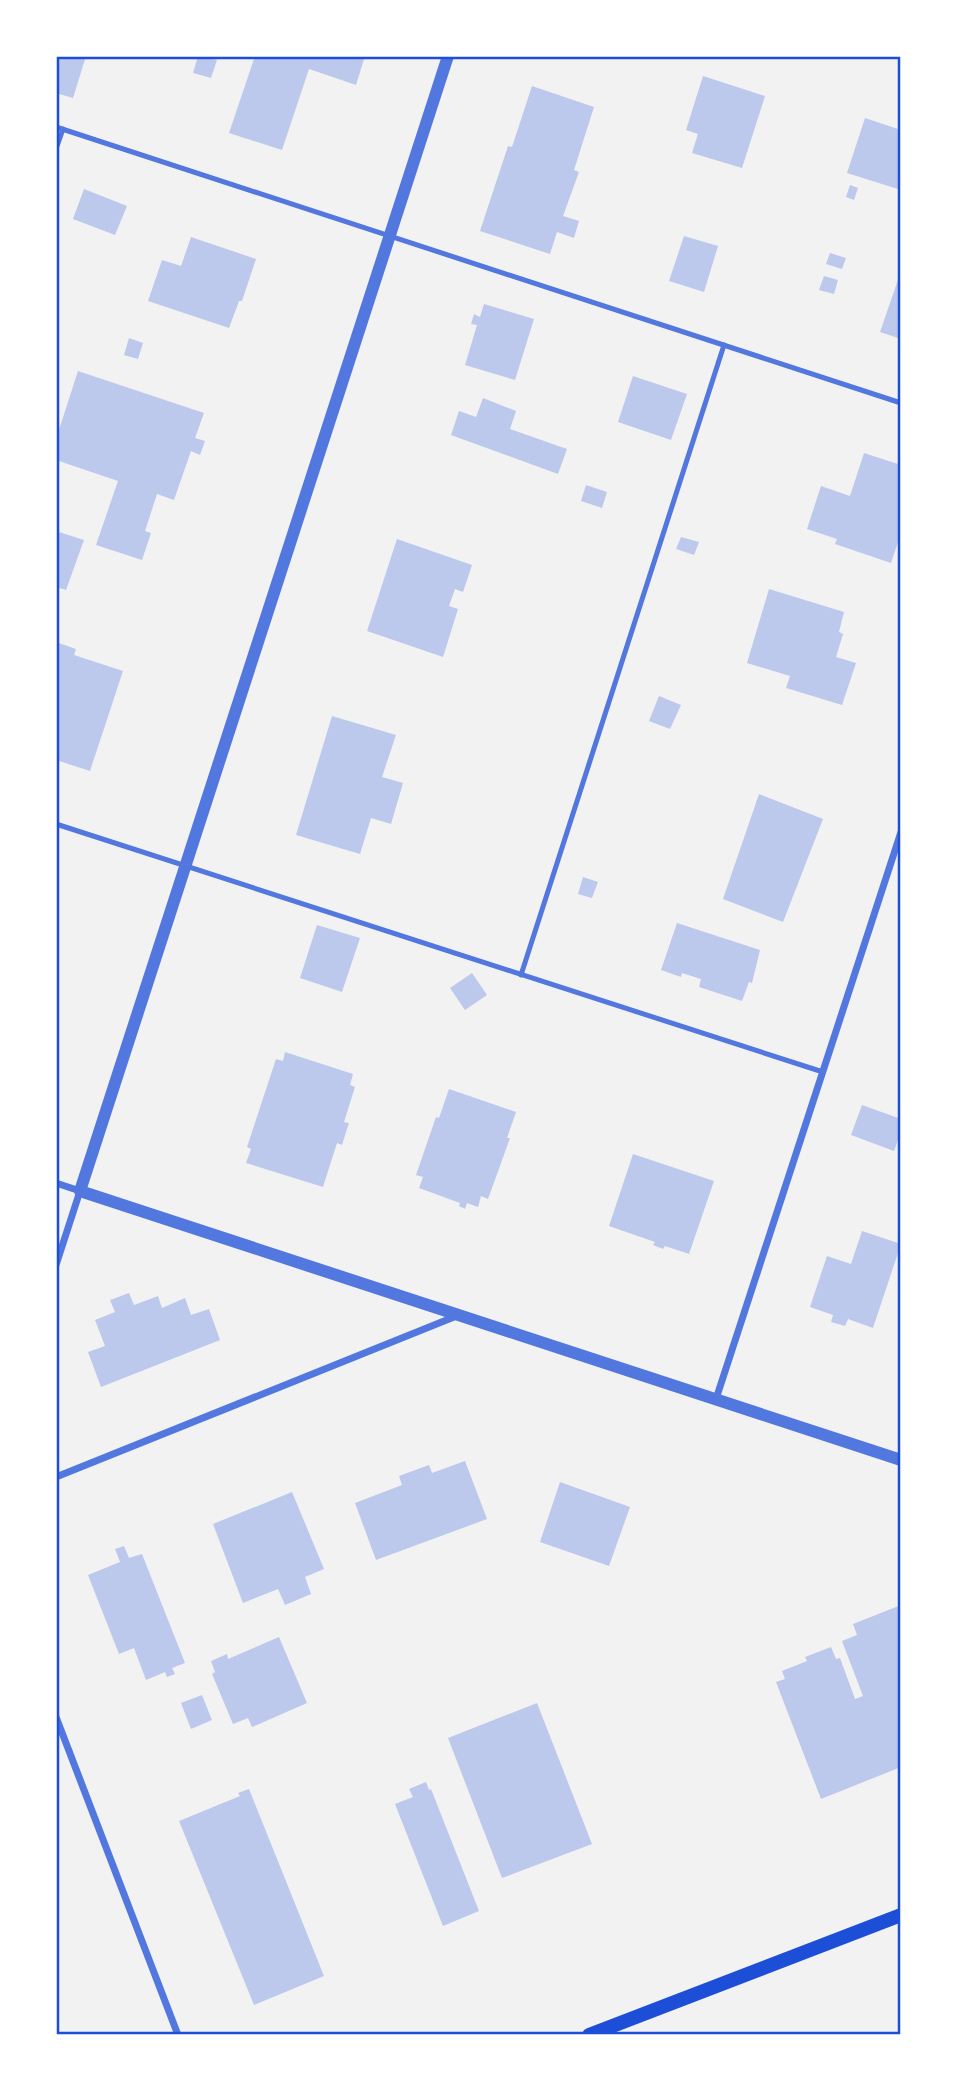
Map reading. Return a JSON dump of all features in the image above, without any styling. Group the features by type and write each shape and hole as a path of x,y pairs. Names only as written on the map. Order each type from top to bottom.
{"main road":[{"path":"589,2035 901,1915"}],"street":[{"path":"56,1265 448,56"},
{"path":"716,1399 901,832"},
{"path":"56,1183 901,1461"},
{"path":"56,1477 460,1315"},
{"path":"56,1717 178,2035"}],"lane":[{"path":"56,149 59,128 901,403"},
{"path":"521,975 724,345"},
{"path":"56,824 184,868 823,1072"}],"building":[{"path":"56,56 86,56 73,98 56,93"},
{"path":"198,56 217,60 211,78 193,73"},
{"path":"255,56 365,56 356,85 309,69 282,150 229,133"},
{"path":"703,76 765,96 742,168 692,153 698,134 686,130"},
{"path":"532,86 594,107 574,170 579,172 563,216 579,221 574,238 557,232 550,254 480,231 508,146 512,147"},
{"path":"865,118 901,130 901,190 847,173"},
{"path":"850,185 858,188 854,200 846,197"},
{"path":"84,189 127,206 115,235 73,219"},
{"path":"684,236 718,246 704,292 669,281"},
{"path":"191,237 256,259 242,301 239,301 229,328 148,301 162,260 181,266"},
{"path":"830,253 846,258 842,269 826,264"},
{"path":"901,271 901,339 880,332"},
{"path":"824,276 838,280 834,294 819,290"},
{"path":"484,304 534,319 515,380 465,365 477,325 471,324 474,314 480,317"},
{"path":"129,338 143,343 138,359 124,355"},
{"path":"78,371 204,413 195,438 205,441 200,455 191,451 174,500 157,494 145,531 151,533 142,560 96,545 118,481 56,460 56,439"},
{"path":"633,376 687,394 671,440 618,422"},
{"path":"483,398 516,411 510,429 567,449 558,474 451,435 459,411 476,417"},
{"path":"864,453 901,465 901,533 891,563 835,544 837,539 807,529 821,486 850,496"},
{"path":"586,485 607,492 602,508 581,501"},
{"path":"56,531 84,540 66,590 56,587"},
{"path":"681,537 699,542 694,555 676,549"},
{"path":"397,539 472,565 463,592 455,589 449,606 458,609 443,657 367,631"},
{"path":"769,589 844,612 839,632 843,634 836,657 856,663 842,705 786,688 790,676 747,663"},
{"path":"56,642 76,649 74,655 123,671 90,771 56,760"},
{"path":"659,696 681,705 670,729 649,721"},
{"path":"332,716 396,735 382,777 403,783 391,824 371,818 360,854 296,835"},
{"path":"759,794 823,819 783,922 723,899"},
{"path":"583,877 598,882 592,898 578,894"},
{"path":"677,923 760,950 752,983 749,982 742,1001 699,987 701,979 682,973 681,977 661,970"},
{"path":"317,925 360,938 342,992 300,978"},
{"path":"472,973 487,995 465,1010 450,988"},
{"path":"285,1052 353,1074 350,1085 355,1087 344,1122 349,1123 342,1145 337,1143 323,1187 246,1163 251,1149 247,1147 276,1059 283,1061"},
{"path":"449,1089 516,1112 507,1138 510,1138 488,1199 481,1196 478,1207 467,1203 465,1209 459,1206 460,1203 419,1188 423,1177 416,1175 436,1117 439,1118"},
{"path":"862,1105 901,1119 901,1132 894,1151 851,1135"},
{"path":"633,1154 714,1181 689,1254 665,1246 663,1249 653,1245 655,1242 609,1226"},
{"path":"862,1231 901,1244 873,1328 848,1319 845,1326 831,1322 833,1315 810,1307 827,1256 851,1264"},
{"path":"129,1293 134,1305 158,1296 162,1308 185,1298 191,1315 209,1309 220,1340 101,1387 88,1352 105,1346 95,1320 115,1312 110,1300"},
{"path":"465,1461 487,1519 376,1560 355,1503 402,1485 399,1476 429,1465 432,1473"},
{"path":"560,1482 630,1507 609,1566 540,1542"},
{"path":"292,1492 324,1569 305,1577 311,1594 285,1605 278,1589 243,1603 213,1524"},
{"path":"124,1546 129,1558 142,1554 185,1663 172,1668 175,1674 167,1677 165,1672 146,1680 134,1648 119,1654 88,1575 120,1562 115,1549"},
{"path":"901,1605 901,1767 821,1799 776,1682 785,1679 782,1671 807,1661 805,1657 831,1647 836,1659 840,1658 855,1699 863,1696 842,1641 857,1635 853,1624"},
{"path":"279,1637 307,1703 252,1727 248,1718 233,1724 212,1674 215,1672 211,1661 227,1654 228,1659"},
{"path":"202,1695 212,1720 191,1729 181,1703"},
{"path":"537,1703 592,1844 502,1878 448,1738"},
{"path":"426,1782 479,1911 443,1926 395,1804 413,1797 409,1789"},
{"path":"249,1789 324,1976 254,2005 179,1821 240,1796 238,1793"}]}
